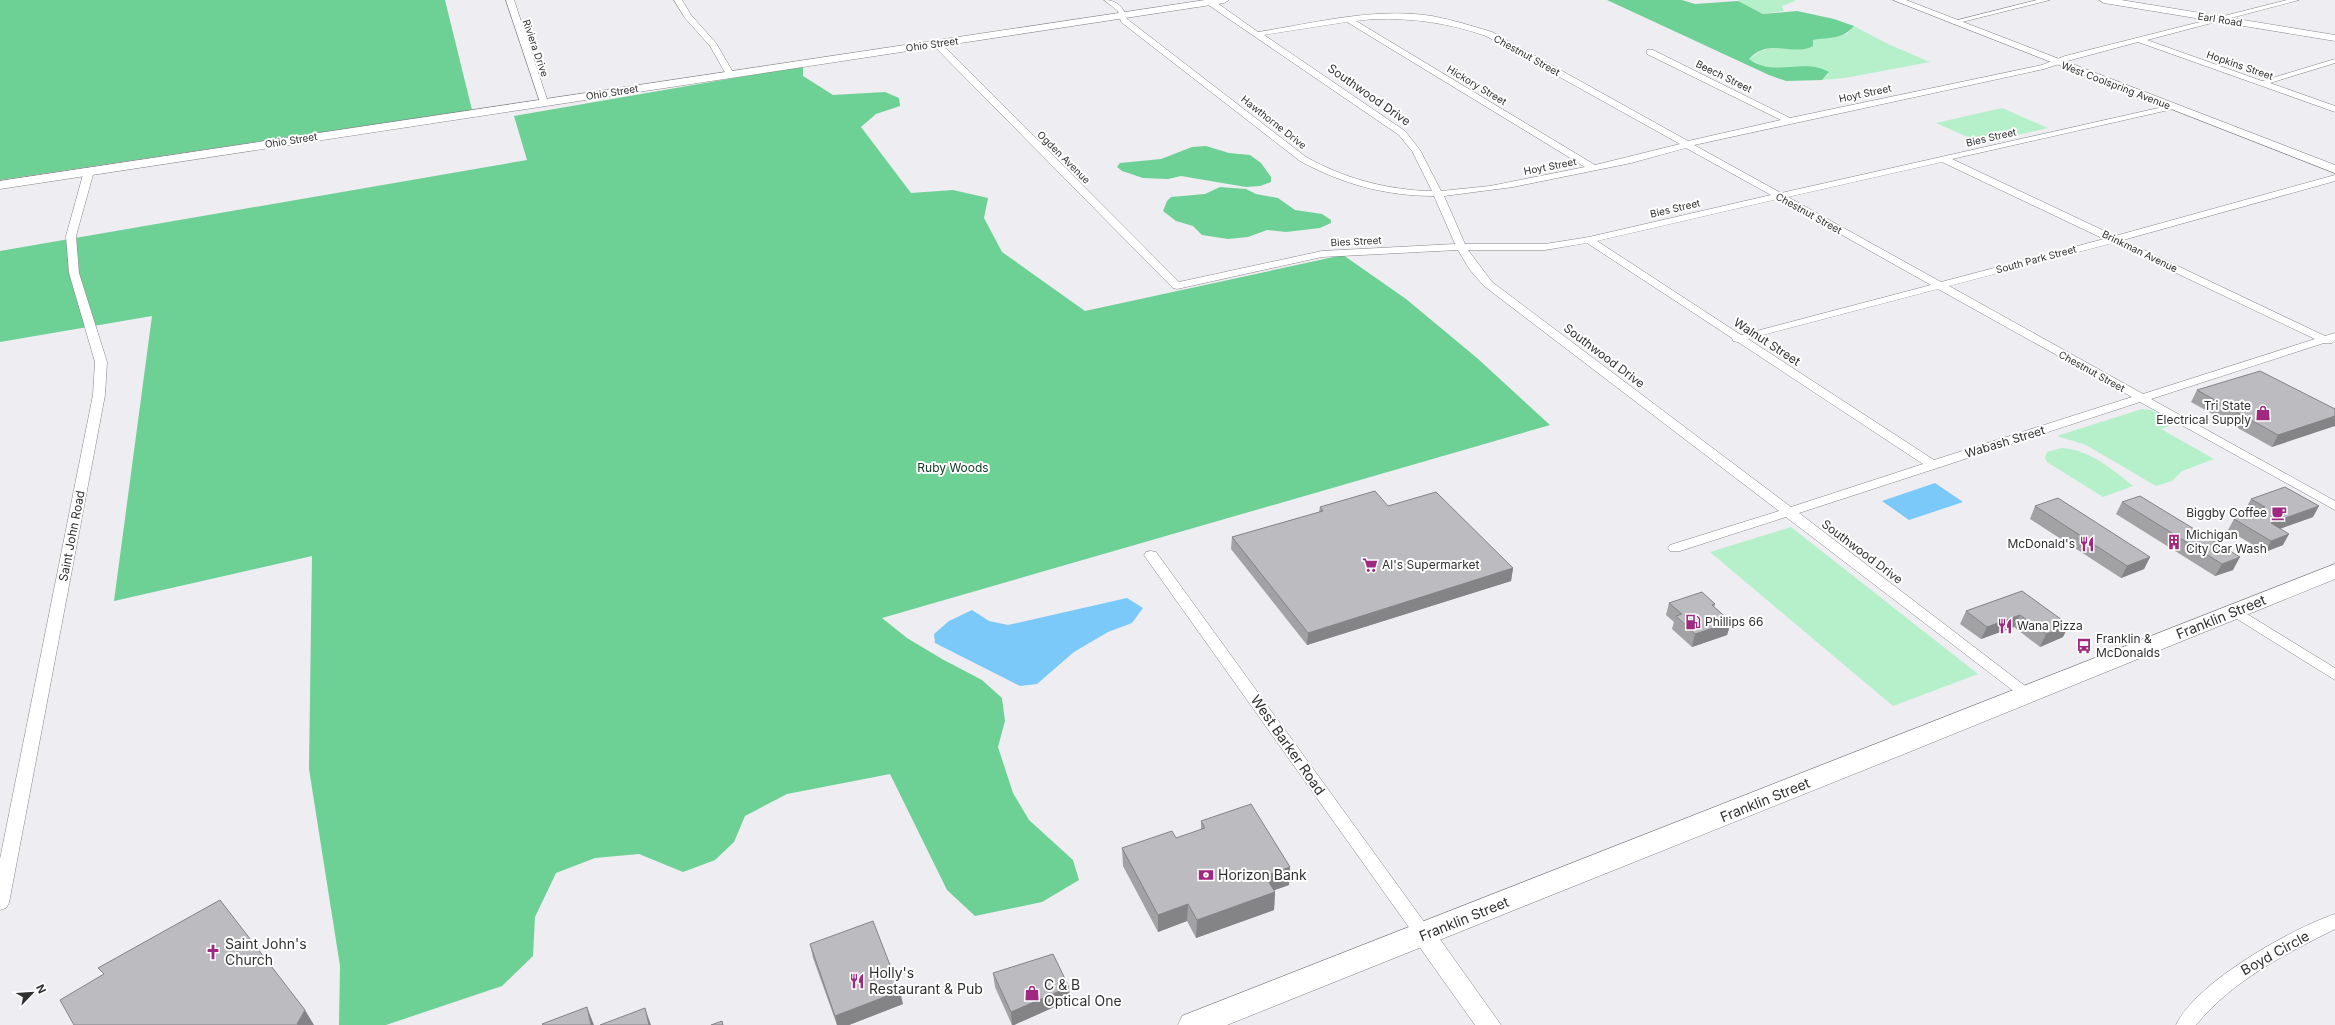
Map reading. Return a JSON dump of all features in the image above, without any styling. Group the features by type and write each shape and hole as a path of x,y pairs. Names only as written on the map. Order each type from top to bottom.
{"main road":[{"name":"Franklin Street","path":"1193,1025 2029,695 2335,571"}],"street":[{"name":"Riviera Drive","path":"510,0 544,102"},
{"path":"678,0 688,16 713,45 730,74"},
{"name":"Hawthorne Drive","path":"1108,0 1121,10 1124,20 1303,159 1321,170 1344,181 1386,190 1437,194"},
{"name":"Ohio Street","path":"0,185 1224,0"},
{"name":"West Coolspring Avenue","path":"1898,0 2335,169"},
{"path":"1954,22 2046,0"},
{"name":"Earl Road","path":"2104,0 2335,38"},
{"name":"Hoyt Street","path":"1437,194 1468,192 1593,168 1678,149 1690,144 1789,121 2057,62 2295,0"},
{"name":"Southwood Drive","path":"1210,2 1402,133 1416,148 1461,247 1475,272 1488,284 2029,695"},
{"name":"Chestnut Street","path":"1258,34 1349,20 1383,16 1418,15 1449,20 1473,27 1489,34 1690,144 1937,285 2335,506"},
{"name":"Hickory Street","path":"1349,20 1593,168"},
{"name":"Hopkins Street","path":"2139,40 2335,109"},
{"name":"Ogden Avenue","path":"936,43 1177,286"},
{"name":"Beech Street","path":"1650,52 1789,121"},
{"path":"2262,83 2333,63"},
{"name":"Bies Street","path":"1177,286 1322,254 1461,247 1545,247 1589,240 2173,106"},
{"name":"Brinkman Avenue","path":"1944,159 2331,340"},
{"name":"Saint John Road","path":"0,903 99,395 100,362 74,273 71,236 89,171"},
{"name":"South Park Street","path":"1737,339 2115,239 2335,178"},
{"name":"Walnut Street","path":"1589,240 1737,339 1933,465"},
{"name":"Wabash Street","path":"1675,548 1790,513 1933,465 2331,340"},
{"name":"West Barker Road","path":"1152,555 1424,935"},
{"path":"2234,611 2335,675"},
{"name":"Boyd Circle","path":"2185,1025 2196,1010 2220,986 2248,966 2335,921"},
{"path":"1424,935 1489,1025"}],"green space":[{"path":"0,0 445,0 472,110 0,180"},
{"path":"1607,0 1682,0 1695,4 1738,1 1763,14 1797,11 1834,19 1854,26 1845,34 1840,36 1813,40 1813,46 1806,49 1765,49 1749,59 1769,67 1779,68 1809,66 1829,72 1822,80 1786,81 1769,75"},
{"path":"1738,1 1795,1 1782,6 1784,11 1763,14"},
{"path":"1854,26 1888,44 1930,62 1845,78 1822,80 1829,74 1806,67 1766,68 1749,59 1761,51 1775,47 1789,48 1812,40 1847,34"},
{"name":"Ruby Woods","path":"803,66 803,76 833,95 885,92 899,98 900,106 876,114 861,127 911,193 953,190 988,198 984,218 1002,252 1085,311 1343,255 1406,299 1477,358 1550,425 882,618 907,638 942,659 982,680 1002,698 1005,721 998,747 1013,793 1029,820 1073,860 1079,880 1042,902 975,916 947,890 890,774 787,794 745,816 734,842 715,860 683,872 639,854 595,858 556,873 535,917 533,956 502,986 386,1025 339,1025 340,966 309,769 312,556 114,601 152,316 0,342 0,251 527,160 514,116"},
{"path":"2002,108 2048,128 1981,143 1936,123"},
{"path":"1206,146 1229,153 1250,155 1261,163 1271,177 1271,182 1260,186 1246,187 1181,176 1168,179 1143,178 1122,171 1117,167 1120,163 1161,159 1192,147"},
{"path":"1220,187 1246,189 1256,194 1278,198 1295,210 1322,214 1331,220 1331,223 1320,228 1286,232 1267,230 1248,237 1228,239 1202,235 1193,226 1176,221 1163,211 1167,201 1171,197 1205,194"},
{"path":"2142,409 2151,410 2174,421 2175,424 2161,429 2214,459 2182,471 2172,481 2156,486 2086,445 2057,436"},
{"path":"2062,448 2082,452 2091,456 2109,467 2133,486 2103,497 2047,462 2045,458 2047,452"},
{"path":"1791,527 1978,674 1893,706 1710,552"}],"water":[{"path":"1935,483 1963,502 1909,520 1882,501"},
{"path":"1127,598 1143,608 1132,623 1108,632 1074,652 1037,684 1020,686 935,643 934,634 949,621 972,610 989,621 1008,625"}],"building":[{"name":"Tri State Electrical Supply","path":"2260,371 2335,409 2335,416 2278,435 2197,390"},
{"path":"2285,487 2319,506 2271,523 2289,534 2271,541 2234,519 2265,507 2251,499"},
{"name":"Al's Supermarket","path":"1375,491 1388,506 1436,492 1513,568 1308,633 1232,537 1323,511 1320,507"},
{"path":"2140,496 2240,557 2222,564 2122,502"},
{"path":"2058,498 2150,557 2127,566 2035,506"},
{"path":"2022,591 2069,625 2046,634 2020,615 1987,627 1966,611"},
{"path":"1702,592 1715,604 1712,605 1731,622 1695,634 1676,616 1682,614 1669,603"},
{"name":"Horizon Bank","path":"1251,804 1290,867 1265,876 1275,892 1197,920 1188,904 1158,915 1122,848 1172,831 1176,838 1205,828 1201,821"},
{"name":"Saint John's Church","path":"220,900 305,1010 297,1024 299,1025 74,1025 60,1000 104,974 98,968"},
{"name":"Holly's Restaurant & Pub","path":"873,921 900,991 835,1016 810,944"},
{"name":"C & B Optical One","path":"1053,954 1069,987 1011,1012 993,973"},
{"path":"587,1007 591,1025 542,1024"},
{"path":"645,1008 649,1025 600,1025"},
{"path":"722,1021 723,1025 711,1025"}],"place":[{"name":"Tri State Electrical Supply","path":"2263,413"},
{"name":"Biggby Coffee","path":"2279,513"},
{"name":"Michigan City Car Wash","path":"2174,542"},
{"name":"McDonald's","path":"2087,544"},
{"name":"Al's Supermarket","path":"1370,565"},
{"name":"Phillips 66","path":"1693,622"},
{"name":"Wana Pizza","path":"2005,626"},
{"name":"Franklin & McDonalds","path":"2084,646"},
{"name":"Horizon Bank","path":"1206,875"},
{"name":"Saint John's Church","path":"213,952"},
{"name":"Holly's Restaurant & Pub","path":"857,981"},
{"name":"C & B Optical One","path":"1032,993"}]}
